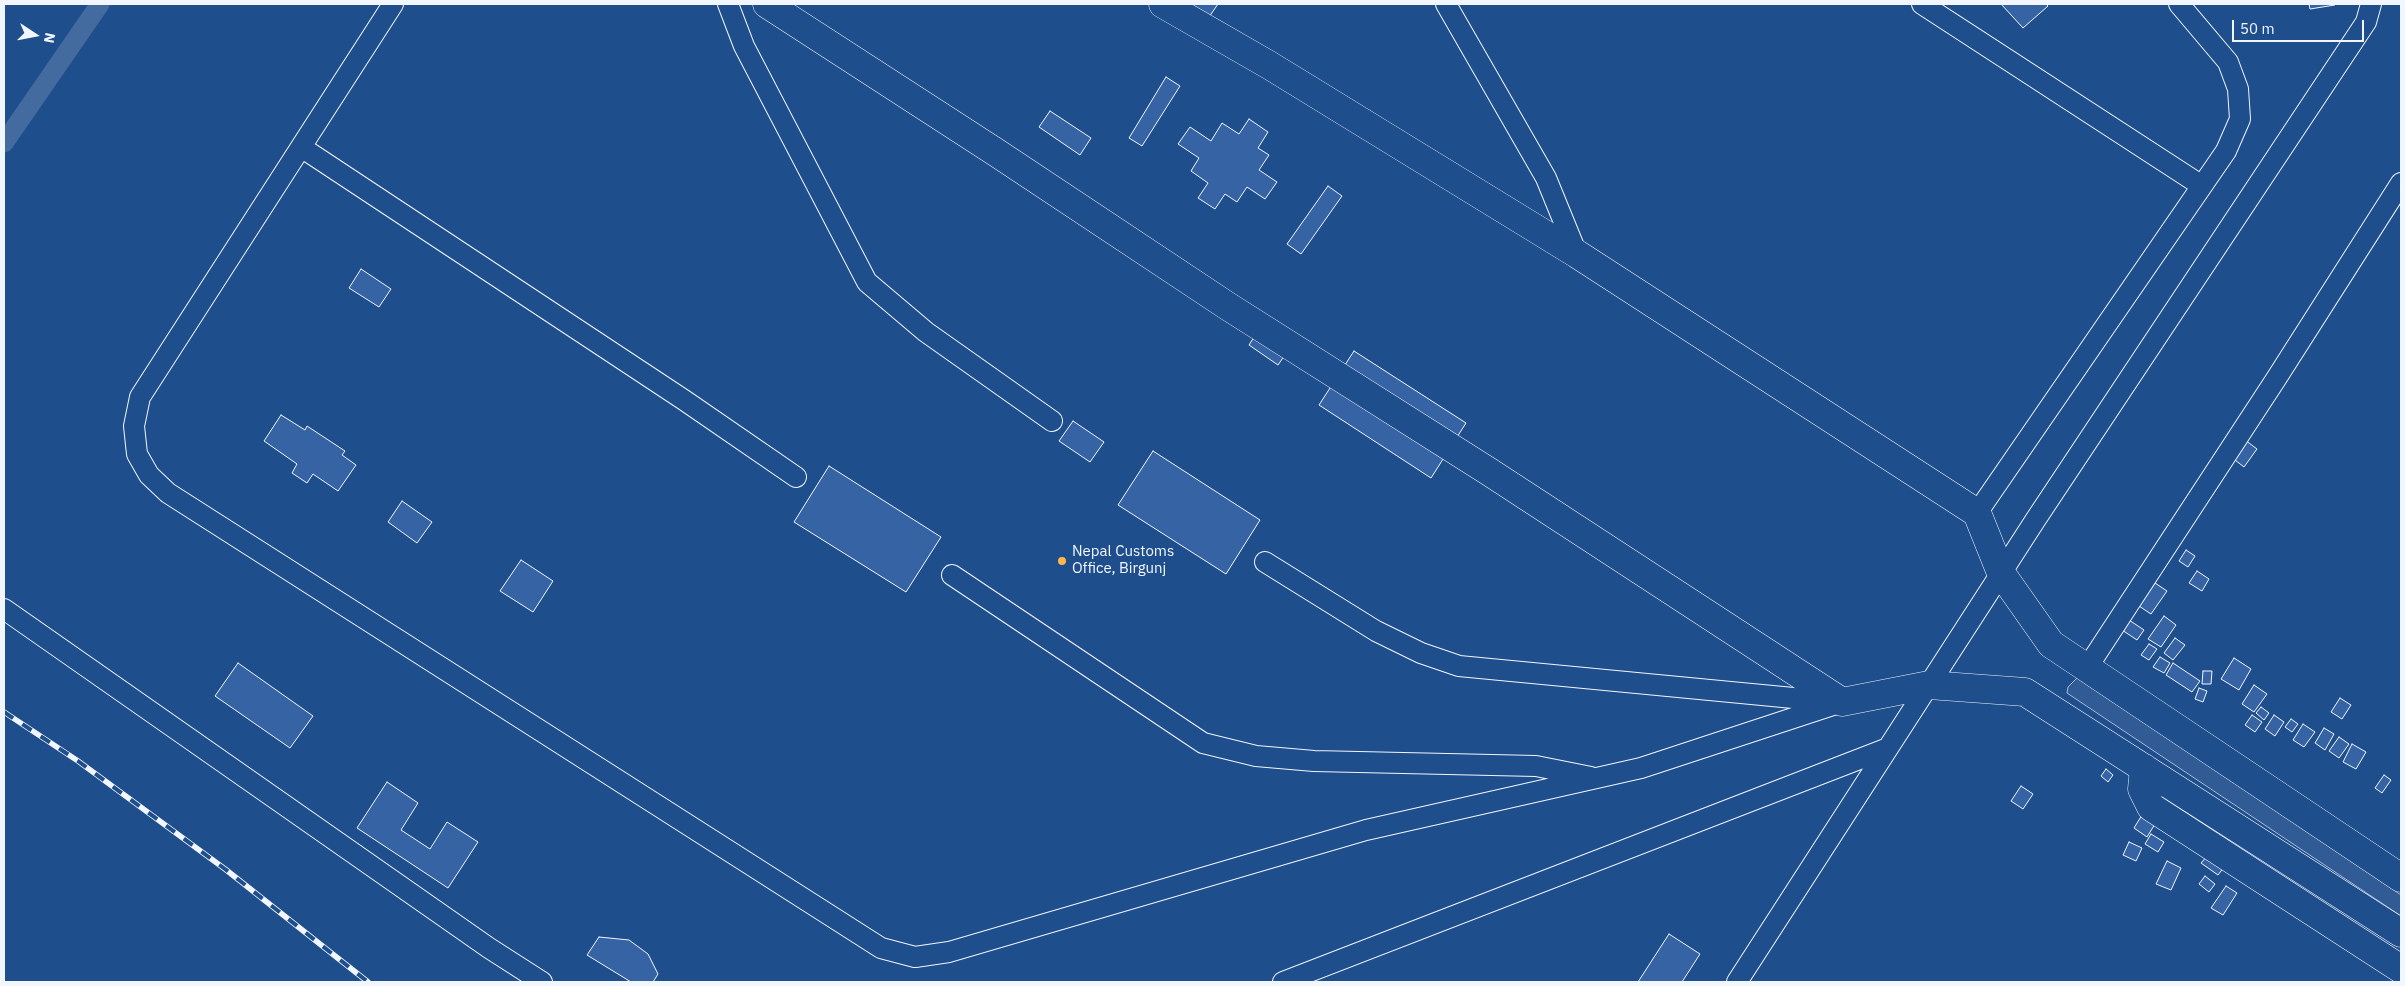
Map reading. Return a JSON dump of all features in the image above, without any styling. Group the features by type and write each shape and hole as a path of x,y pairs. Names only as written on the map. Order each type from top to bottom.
{"highway":[{"path":"767,4 997,152 1229,307 1488,471 1842,702 1929,685 2025,692 2401,933"},
{"path":"1163,4 1268,64 1578,254 1977,513 2001,573 2052,644 2401,878"},
{"path":"2144,768 2142,789 2151,807 2401,969"}],"street":[{"path":"393,4 140,397 134,426 137,454 149,475 168,493 881,948 915,957 949,952 1366,830 1641,768 1842,702"},
{"path":"728,4 744,46 867,282 926,332 1052,421"},
{"path":"1446,4 1546,178 1578,254"},
{"path":"1922,4 2202,186"},
{"path":"1977,513 2226,151 2240,119 2238,89 2228,62 2179,4"},
{"path":"1738,982 2001,573 2366,22 2371,4"},
{"path":"301,146 684,400 796,477"},
{"path":"2087,668 2276,379 2401,183"},
{"path":"1265,562 1376,631 1421,653 1460,666 1842,702"},
{"path":"952,575 1203,742 1256,756 1314,761 1536,766 1598,778"},
{"path":"4,609 481,943 542,982"},
{"path":"1283,982 1888,748"}],"shaded area":[{"path":"2077,678 2401,895 2401,916 2067,693 2068,687"}],"building":[{"path":"1181,4 1218,4 1207,20"},
{"path":"2001,4 2046,4 2048,6 2023,28"},
{"path":"2309,4 2335,4 2335,5 2310,9"},
{"path":"1166,77 1180,86 1142,146 1129,138"},
{"path":"1050,111 1091,138 1080,155 1039,127"},
{"path":"1249,119 1268,132 1258,148 1269,155 1259,170 1277,182 1265,199 1247,187 1237,202 1225,194 1215,209 1198,198 1208,183 1191,171 1199,158 1178,144 1190,127 1211,141 1222,123 1239,134"},
{"path":"1328,186 1342,196 1301,254 1287,244"},
{"path":"361,269 391,289 379,307 349,288"},
{"path":"1261,326 1291,346 1278,365 1249,345"},
{"path":"1354,351 1466,423 1431,478 1319,405"},
{"path":"281,415 305,430 307,426 345,451 342,455 356,465 338,491 313,474 307,483 292,473 297,464 264,441"},
{"path":"1073,421 1104,442 1090,462 1059,441"},
{"path":"2245,440 2257,449 2244,467 2231,457"},
{"path":"1153,451 1260,520 1226,574 1118,505"},
{"path":"829,466 941,537 906,592 794,522"},
{"path":"402,501 432,522 417,543 388,522"},
{"path":"2186,550 2195,556 2188,567 2179,561"},
{"path":"521,560 553,581 533,612 500,591"},
{"path":"2197,571 2209,579 2202,591 2189,583"},
{"path":"2155,583 2167,591 2151,614 2139,606"},
{"path":"2164,616 2176,625 2161,647 2148,639"},
{"path":"2129,620 2144,630 2137,640 2122,630"},
{"path":"2175,638 2185,645 2173,660 2164,653"},
{"path":"2149,644 2157,649 2149,660 2141,655"},
{"path":"2160,657 2170,663 2164,673 2153,667"},
{"path":"2234,658 2251,669 2239,690 2221,679"},
{"path":"238,663 313,716 290,748 215,696"},
{"path":"2173,663 2200,681 2192,692 2166,675"},
{"path":"2203,671 2212,671 2211,684 2202,684"},
{"path":"2254,685 2267,694 2254,712 2242,704"},
{"path":"2199,688 2207,691 2203,702 2195,699"},
{"path":"2340,698 2351,705 2342,719 2331,712"},
{"path":"2261,707 2269,713 2264,720 2256,713"},
{"path":"2252,715 2262,722 2255,732 2245,725"},
{"path":"2274,715 2284,722 2275,736 2265,729"},
{"path":"2291,719 2298,724 2292,732 2285,727"},
{"path":"2303,724 2315,732 2304,747 2293,740"},
{"path":"2324,728 2334,734 2325,750 2315,743"},
{"path":"2339,737 2349,744 2339,758 2329,751"},
{"path":"2352,744 2366,752 2356,769 2343,762"},
{"path":"2106,769 2113,775 2108,782 2101,776"},
{"path":"2384,775 2391,780 2382,793 2375,788"},
{"path":"387,782 418,803 401,830 430,849 447,822 478,842 448,888 357,828"},
{"path":"2021,786 2033,794 2023,809 2011,801"},
{"path":"2142,815 2155,824 2147,837 2134,828"},
{"path":"2151,834 2164,842 2158,852 2145,844"},
{"path":"2129,842 2142,848 2136,861 2123,855"},
{"path":"2208,855 2224,867 2218,875 2201,863"},
{"path":"2167,861 2181,868 2171,890 2156,884"},
{"path":"2205,876 2215,884 2209,892 2199,884"},
{"path":"2226,886 2237,893 2223,915 2211,908"},
{"path":"1669,934 1700,954 1682,982 1638,982"},
{"path":"599,937 629,940 648,954 658,974 653,982 631,982 587,955"}],"waterway":[{"path":"4,143 100,4"}],"railway":[{"path":"4,712 78,761 225,869 368,982"}],"place":[{"name":"Nepal Customs Office, Birgunj","path":"1062,561"}]}
